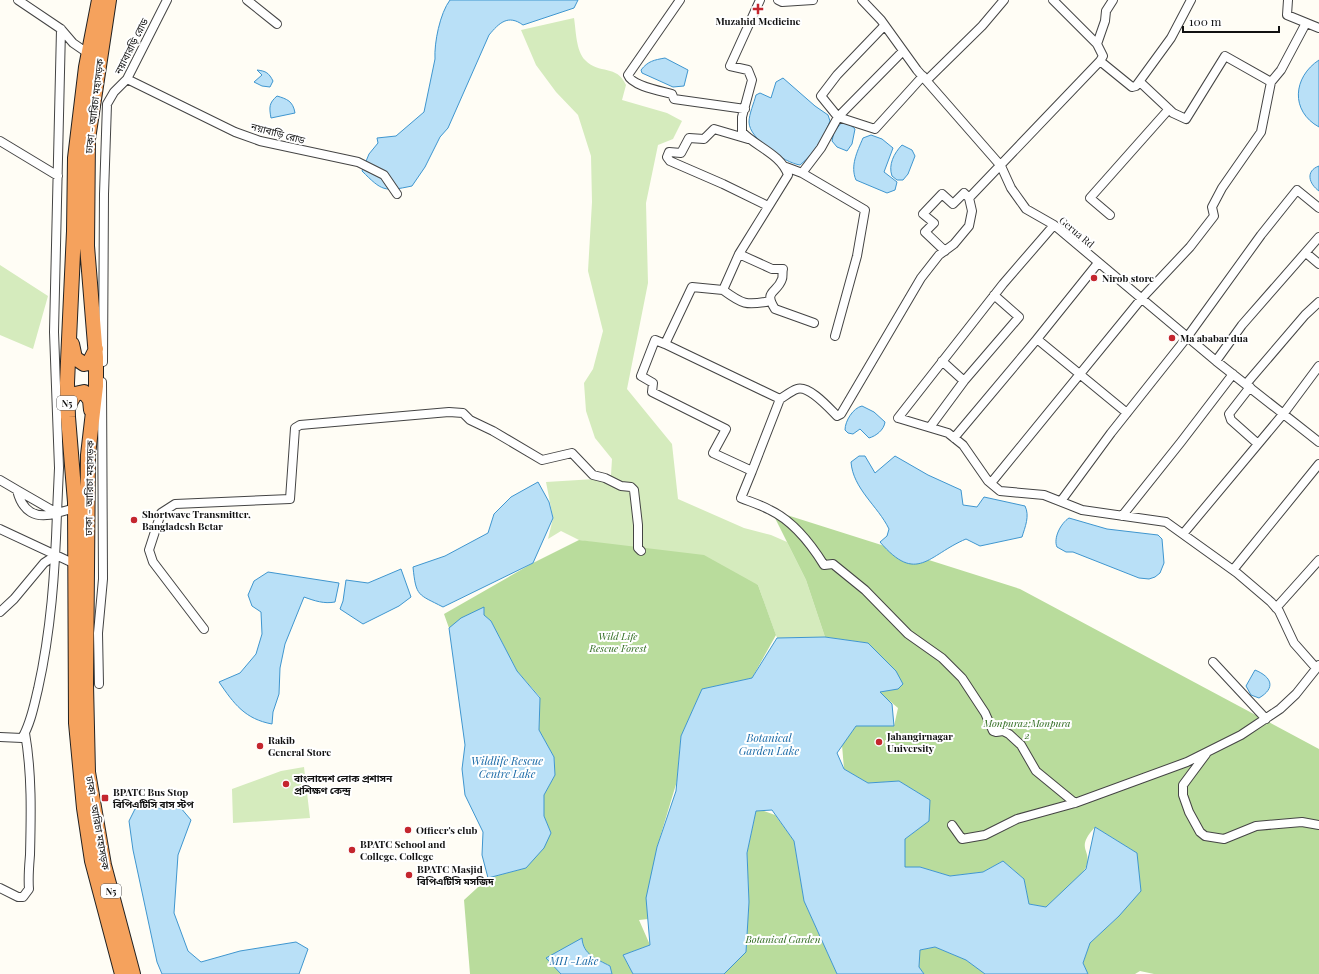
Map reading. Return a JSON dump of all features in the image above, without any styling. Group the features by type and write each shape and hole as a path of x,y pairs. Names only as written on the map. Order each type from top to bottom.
{"highway":[{"name":"ঢাকা - আরিচা মহাসড়ক","path":"99,0 89,54 75,158 74,231 67,408 75,508 76,723 84,808 92,861 122,974"},
{"name":"ঢাকা - আরিচা মহাসড়ক","path":"109,0 88,139 87,246 96,349 96,386 88,455 86,684 88,772 104,865 133,974"},
{"path":"70,330 72,350 75,358 80,363 89,363 96,349"},
{"path":"67,408 75,394 84,392 90,400 92,421"}],"street":[{"path":"18,0 61,29 74,43 89,54"},
{"name":"নয়াবারড়ি রোড","path":"99,684 98,633 103,579 102,470 104,194 107,104 114,92 127,79 167,0"},
{"path":"247,0 278,24"},
{"path":"680,0 628,75 630,79 636,83 672,94 674,100 745,108"},
{"path":"760,0 730,66 748,70 752,80 742,117 742,132 786,167 802,173 865,210 857,256 835,336"},
{"path":"778,0 782,2 813,0"},
{"name":"Gerua Rd","path":"862,0 925,78 1001,166 1011,188 1026,209 1054,224 1098,263 1233,374 1319,441"},
{"path":"884,26 837,75 821,96 838,117 876,129 925,78 982,26 1004,0"},
{"path":"970,198 1100,62 1103,56 1097,44 1053,0"},
{"path":"1097,44 1106,22 1106,11 1113,0"},
{"path":"1100,62 1132,87 1140,82 1171,38 1191,0"},
{"path":"1288,0 1287,15 1319,28"},
{"path":"990,483 1142,298 1190,247 1214,216 1212,207 1222,188 1261,132 1271,82 1281,70 1306,23"},
{"path":"0,737 22,738 31,717 47,650 56,555 59,468 54,332 61,29"},
{"path":"802,173 820,148 838,117 903,51"},
{"path":"1140,82 1169,109 1186,119 1225,56 1271,82"},
{"name":"নয়াবাড়ি রোড","path":"127,79 235,132 260,141 358,162 384,175 397,194"},
{"path":"1110,215 1090,198 1169,109"},
{"path":"749,139 714,129 704,139 689,138 681,153 669,152 668,157 670,162 723,184 768,206"},
{"path":"0,141 58,176"},
{"path":"723,290 739,254 788,175 786,167"},
{"path":"1060,501 1188,336 1261,235 1297,190 1319,208"},
{"path":"945,250 925,232 934,224 923,214 942,194 953,204 964,193 970,198 972,211 969,226 954,244 938,255 918,284 841,414 837,416 811,392 803,389 797,389 780,399 741,498 772,510 801,534 824,565 833,564 843,571 865,590 908,634 942,658 962,678 985,713 993,731 1003,731 1009,734 1020,745 1036,771 1075,803"},
{"path":"952,824 962,839 985,835 1018,819 1075,803 1187,762 1241,735 1280,709 1296,694 1318,666 1294,643 1276,608 1233,570 1166,522 1082,510 1044,495 1000,491 990,483 963,445 948,433 898,418 994,295 1054,224"},
{"path":"1216,360 1242,325 1319,237"},
{"path":"1306,252 1319,264"},
{"path":"739,254 772,268 783,269 782,280 770,293 770,301 775,310 814,324"},
{"path":"954,438 1098,263"},
{"path":"665,344 692,287 723,290 738,301 748,305 770,301"},
{"path":"930,427 964,380 1019,317 994,295"},
{"path":"1258,444 1230,420 1229,414 1248,386 1305,314 1319,302"},
{"path":"1037,339 1127,413"},
{"path":"752,472 713,453 726,429 652,392 653,383 642,376 655,340 780,399"},
{"path":"942,362 964,380"},
{"path":"1183,534 1284,413 1319,366"},
{"path":"1122,516 1233,374"},
{"path":"204,629 153,562 149,550 161,513 175,504 290,499 295,428 300,425 449,412 463,413 470,420 493,431 542,460 572,453 593,475 605,478 621,486 630,487 634,490 638,526 638,548 641,551"},
{"path":"1233,570 1319,464"},
{"path":"0,480 57,513"},
{"path":"17,490 21,503 28,510 40,516 75,508"},
{"path":"0,530 75,564"},
{"path":"0,612 14,599 44,563 56,555"},
{"path":"1276,608 1319,560"},
{"path":"1213,662 1266,719"},
{"path":"0,888 18,898 23,897 29,889 27,872 30,857 30,783 25,733"},
{"path":"1209,750 1183,785 1183,795 1189,812 1200,832 1206,836 1224,839 1256,826 1302,822 1319,825"}],"green space":[{"path":"574,18 578,46 582,56 590,65 618,74 626,85 622,100 667,113 682,121 673,139 658,145 646,203 648,283 627,389 672,444 678,499 744,528 771,535 787,542 806,580 825,637 777,638 758,585 632,549 579,540 561,531 548,539 553,518 546,482 595,479 611,475 612,459 595,438 586,411 584,383 593,369 603,331 588,271 592,202 591,156 578,115 556,92 536,65 521,30"},
{"path":"0,265 48,296 33,349 0,335"},
{"name":"Monpura2;Monpura 2","path":"771,510 1020,589 1319,749 1319,974 1154,974 1140,971 1135,974 1088,974 1083,963 1090,943 1119,916 1137,853 1095,827 1086,840 1085,849 1088,861 1084,871 1046,907 1029,904 1024,879 1003,861 983,872 950,876 920,867 905,867 905,839 929,821 930,800 899,781 868,783 844,769 842,745 856,726 894,726 898,708 879,692 868,643 825,637 806,580"},
{"name":"Wild Life Rescue Forest","path":"579,540 704,555 758,585 776,635 752,678 702,689 681,736 677,781 657,847 648,919 639,920 650,945 623,955 633,974 612,974 610,966 595,959 587,953 582,939 546,958 561,974 470,974 464,900 488,878 526,868 551,833 544,816 544,795 555,775 554,757 539,730 540,697 517,671 491,621 484,615 449,628 444,614 533,563"},
{"path":"304,767 310,818 233,823 232,789 281,771"},
{"name":"Botanical Garden","path":"756,811 764,811 775,815 794,841 804,901 837,974 723,974 746,948 749,902 747,853"},
{"path":"935,947 966,960 986,974 924,974 919,967 920,950"}],"water":[{"path":"450,0 578,0 574,8 523,25 513,20 508,20 496,27 489,35 448,128 440,137 425,167 412,186 395,189 384,188 374,183 362,171 369,154 378,143 377,138 396,136 424,112 435,59 438,28 443,12"},
{"path":"665,58 688,70 684,86 673,87 642,73 641,70 649,63 654,60"},
{"path":"1319,60 1319,127 1303,112 1299,103 1298,94 1304,75 1310,67"},
{"path":"257,70 265,72 270,76 273,81 270,87 262,86 254,82 262,75"},
{"path":"783,78 815,106 828,115 830,121 818,145 810,156 800,165 777,155 761,143 751,129 749,122 756,95 760,93 771,98 776,82"},
{"path":"277,96 289,101 293,106 295,113 271,118 270,106 272,101"},
{"path":"842,122 847,122 855,129 852,144 847,151 837,147 832,141 834,132"},
{"path":"871,135 882,139 893,148 884,172 897,182 895,190 887,193 856,180 854,175 855,159 863,138"},
{"path":"902,145 912,150 915,156 908,174 903,180 897,180 892,176 891,163 894,155"},
{"path":"1319,166 1319,191 1313,185 1310,174"},
{"path":"862,406 874,412 885,422 883,428 879,432 869,438 860,429 853,434 848,433 845,430 846,423 850,415"},
{"path":"859,456 865,456 875,473 895,456 928,475 961,490 963,505 977,507 984,497 1025,506 1027,518 1022,537 980,546 966,539 923,563 913,564 904,562 893,555 880,542 887,536 889,529 856,481 851,462"},
{"path":"538,482 549,502 553,518 533,563 443,607 423,597 415,584 413,567 445,556 488,533 494,514 511,497"},
{"path":"1069,518 1107,529 1158,535 1162,539 1164,563 1160,573 1149,579 1139,578 1073,552 1066,552 1057,547 1056,539 1058,531 1063,523"},
{"path":"401,569 411,597 399,606 363,624 340,609 343,601 346,580 368,583"},
{"path":"268,572 339,583 335,602 320,602 304,597 285,644 280,668 279,694 273,712 272,724 263,722 247,714 235,704 219,682 240,673 256,654 262,634 261,612 252,606 248,595 254,581"},
{"name":"Wildlife Rescue Centre Lake","path":"484,607 484,615 491,621 517,671 540,698 539,730 554,757 555,775 544,795 544,816 551,833 544,848 526,868 488,878 482,855 483,832 465,795 462,769 465,745 449,628 461,618"},
{"name":"Botanical Garden Lake","path":"825,637 868,643 896,671 903,684 898,689 880,692 892,704 894,726 856,726 837,753 844,769 868,783 899,781 930,800 929,821 905,839 905,867 920,867 950,876 983,872 1003,861 1024,879 1029,904 1046,907 1086,869 1095,827 1137,853 1141,891 1119,916 1090,943 1083,963 1088,974 985,974 966,960 935,947 920,950 919,967 924,974 837,974 804,901 794,841 772,810 756,811 747,853 749,902 746,952 724,974 633,974 623,955 650,945 646,898 657,847 676,791 681,736 702,689 752,678 777,638"},
{"path":"1255,670 1265,676 1270,683 1268,690 1259,698 1251,695 1246,686"},
{"path":"180,807 191,820 178,855 174,913 188,951 201,962 240,951 296,942 308,949 299,974 162,974 157,962 133,850 129,821 135,809"},
{"name":"MH -Lake","path":"582,938 585,949 596,959 610,966 612,974 561,974 546,958"}],"place":[{"name":"Muzahid Medicine","path":"758,9"},
{"name":"Nirob store","path":"1094,278"},
{"name":"Ma ababar dua","path":"1172,338"},
{"name":"Shortwave Transmitter, Bangladesh Betar","path":"134,520"},
{"name":"Jahangirnagar University","path":"879,742"},
{"name":"Rakib General Store","path":"260,746"},
{"name":"বাংলাদেশ লোক প্রশাসন প্রশিক্ষণ কেন্দ্র","path":"286,784"},
{"name":"BPATC Bus Stop বিপিএটিসি বাস স্টপ","path":"105,798"},
{"name":"Officer's club","path":"408,830"},
{"name":"BPATC School and College, College","path":"352,850"},
{"name":"BPATC Masjid বিপিএটিসি মসজিদ","path":"409,875"}]}
